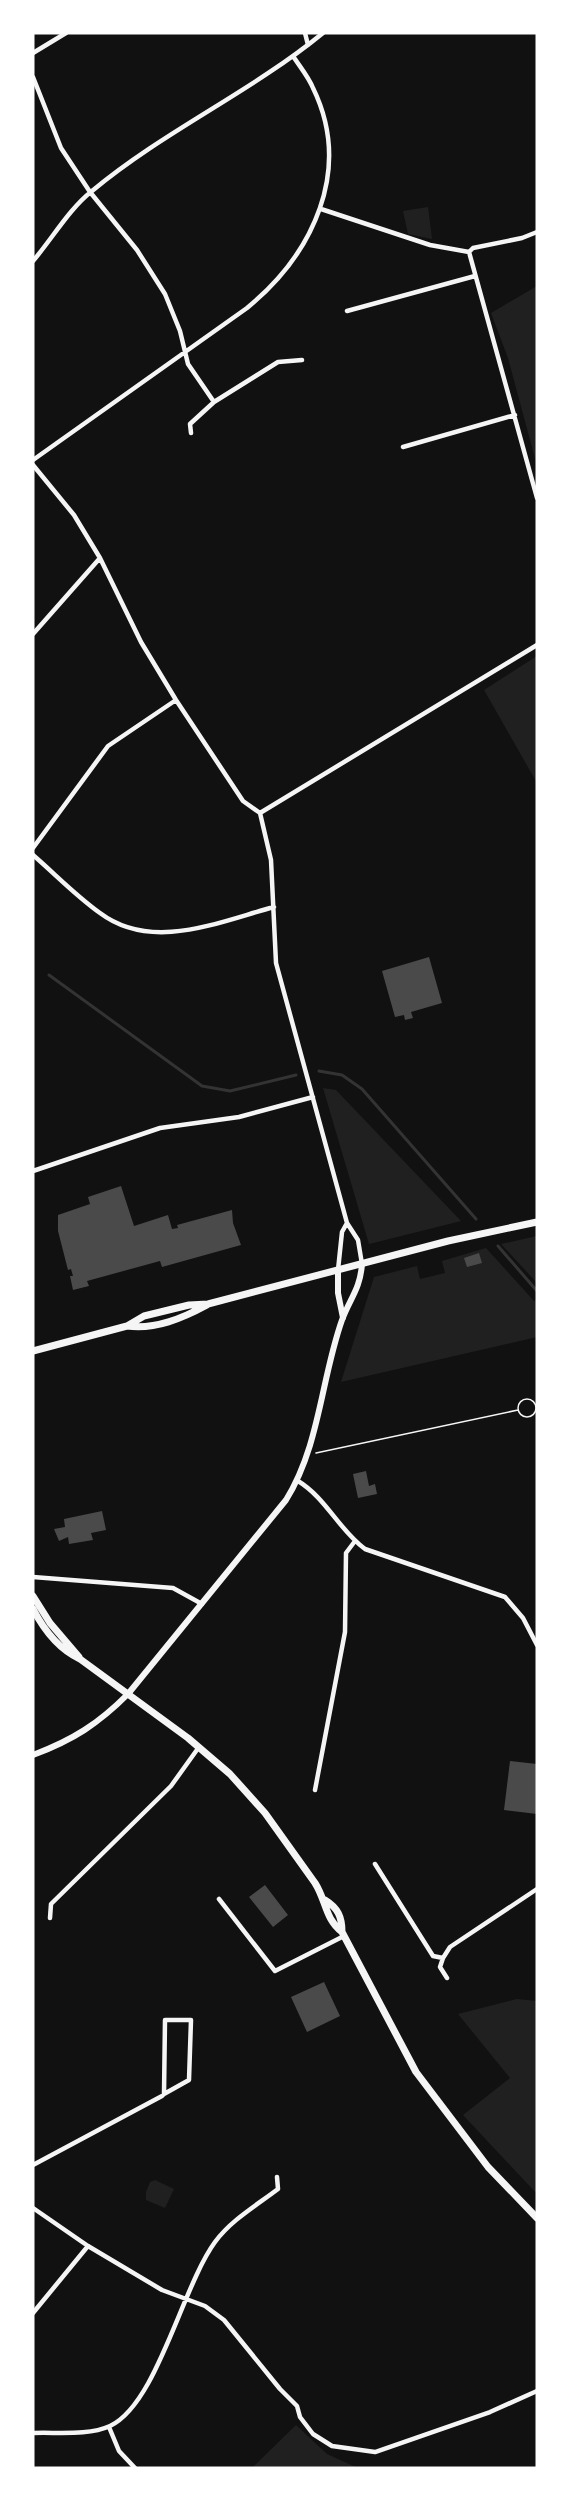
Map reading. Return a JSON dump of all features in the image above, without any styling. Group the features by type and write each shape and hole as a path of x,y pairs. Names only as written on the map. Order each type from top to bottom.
{"main road":[{"path":"33,1351 127,1326 149,1326 172,1321 208,1304 462,1238 537,1222"},
{"path":"127,1326 144,1316 189,1305 208,1304"},
{"path":"33,1596 50,1623 80,1659"},
{"path":"33,1609 57,1644 199,1747 240,1784 265,1813 325,1900 336,1906 342,1921 343,1934 416,2072 488,2167 537,2218"}],"street":[{"path":"33,53 66,33"},
{"path":"305,33 308,45"},
{"path":"33,261 90,192 139,156 293,56 323,33"},
{"path":"33,460 184,354 267,292 296,258 321,209 328,170 327,132 314,90 293,56"},
{"path":"33,77 50,127 90,192 137,250 165,294 180,331 184,354 214,402"},
{"path":"321,209 430,245 469,252"},
{"path":"469,252 473,248 522,238 537,232"},
{"path":"469,252 537,498"},
{"path":"347,311 475,276"},
{"path":"191,433 190,424 214,402 278,362 303,360"},
{"path":"403,447 515,415"},
{"path":"33,465 68,506 100,558 141,642 176,700 243,801 260,813 271,860 276,963 347,1223 358,1240 362,1264 358,1287 343,1318 307,1455 298,1481 286,1500 128,1694 98,1722 76,1737 33,1755"},
{"path":"33,634 100,558"},
{"path":"260,813 537,645"},
{"path":"33,848 108,746 176,700"},
{"path":"33,855 101,914 120,925 144,932 188,930 274,908"},
{"path":"33,1171 160,1128 239,1118 313,1097"},
{"path":"343,1318 338,1293 338,1270 342,1232 347,1223"},
{"path":"298,1481 322,1500 355,1541 365,1549 505,1597 523,1618 537,1645"},
{"path":"315,1790 345,1632 346,1553 355,1541"},
{"path":"33,1577 173,1588 202,1604"},
{"path":"50,1918 51,1904 171,1786 199,1747"},
{"path":"375,1864 433,1956 444,1958"},
{"path":"447,1978 440,1967 450,1947 537,1889"},
{"path":"219,1899 275,1971 343,1934"},
{"path":"33,2165 164,2094 189,2080 191,2020 165,2020 164,2094"},
{"path":"33,2433 92,2430 109,2427 125,2417 141,2394 160,2358 184,2300 214,2243 228,2227 278,2189 277,2177"},
{"path":"33,2208 88,2246 162,2290 205,2306 224,2320 280,2390 297,2406 300,2417 313,2434 322,2441 343,2449 375,2452 490,2412 537,2391"},
{"path":"33,2313 88,2246"},
{"path":"109,2427 119,2451 135,2468"}],"path":[{"path":"525,1399 533,1401 536,1406 534,1413 528,1416 522,1415 518,1410 519,1404 525,1399"},
{"path":"307,1455 518,1410"}],"shaded area":[{"path":"428,207 432,239 408,234 403,211"},
{"path":"537,286 537,466 508,358 491,313"},
{"path":"537,656 537,783 484,690"},
{"path":"323,1088 336,1090 461,1221 369,1244"},
{"path":"537,1236 537,1283 501,1244"},
{"path":"486,1248 534,1301 537,1299 537,1337 341,1382 374,1277 417,1266 420,1279 445,1273 442,1261"},
{"path":"517,1999 537,2001 537,2194 463,2115 510,2078 458,2014"},
{"path":"155,2180 174,2189 165,2208 146,2200 150,2182"},
{"path":"296,2425 327,2454 358,2468 252,2468"}],"building":[{"path":"429,957 442,1003 411,1012 413,1018 405,1020 404,1015 395,1017 382,971"},
{"path":"121,1186 134,1226 168,1215 172,1229 178,1228 177,1225 232,1210 233,1223 241,1245 162,1267 160,1261 87,1281 89,1286 73,1290 70,1276 73,1276 71,1269 68,1270 58,1231 58,1215 90,1204 88,1197"},
{"path":"479,1253 482,1263 467,1267 464,1258"},
{"path":"366,1471 369,1486 375,1484 377,1494 358,1498 353,1474"},
{"path":"102,1511 106,1530 91,1533 93,1540 69,1544 68,1537 59,1541 54,1529 65,1527 64,1519"},
{"path":"510,1761 537,1764 537,1814 504,1810"},
{"path":"265,1885 288,1915 273,1927 249,1897"},
{"path":"324,1982 340,2016 307,2032 291,1997"}],"waterway":[{"path":"49,975 202,1086 230,1091 296,1075"},
{"path":"319,1071 342,1075 362,1089 476,1219"},
{"path":"498,1246 537,1291"}]}
